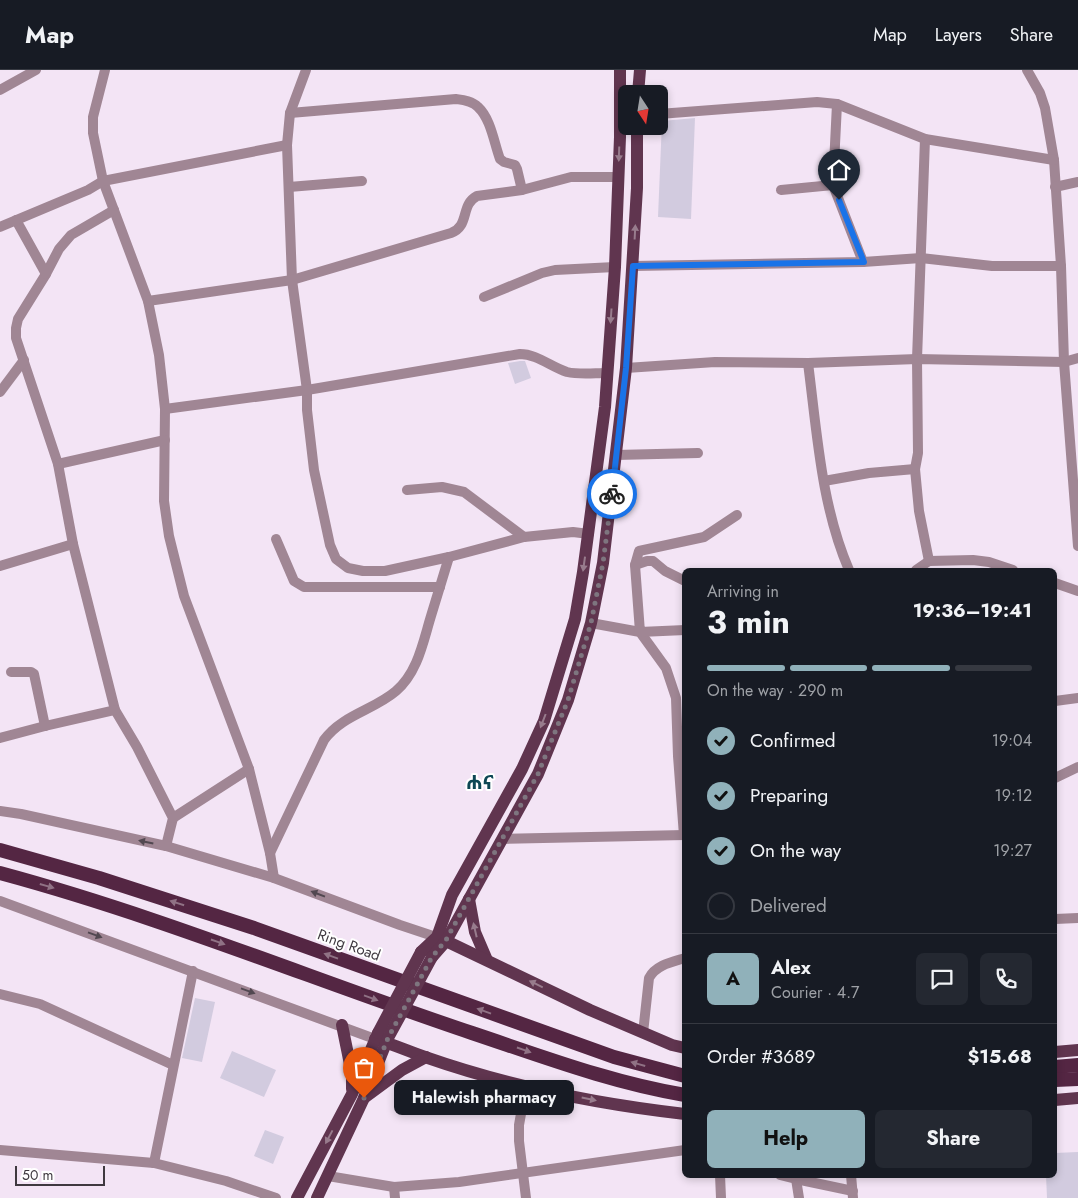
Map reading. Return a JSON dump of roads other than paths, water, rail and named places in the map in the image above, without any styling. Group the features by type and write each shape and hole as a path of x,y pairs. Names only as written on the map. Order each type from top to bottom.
{"highway":[{"name":"Ring Road","path":"0,850 99,878 254,928 614,1057 682,1075"},
{"path":"0,873 50,886 219,942 389,1005 562,1063 616,1079 682,1094"},
{"path":"1057,1067 1078,1065"},
{"path":"1057,1080 1078,1079"}],"main road":[{"path":"442,938 452,895 522,769 544,721 575,619 589,534 605,407 615,267 620,70"},
{"path":"639,85 640,70"},
{"path":"297,1198 426,954 442,938 470,899 538,774 568,700 591,623 603,563 611,499 626,368 638,188 637,135"},
{"path":"593,498 611,499"},
{"path":"470,899 475,932 487,960"},
{"path":"442,938 590,1010 643,1033 682,1047"},
{"path":"342,1026 352,1074 352,1094"},
{"path":"382,1038 426,1057 525,1086 607,1103 682,1114"},
{"path":"317,1198 364,1098 382,1038"},
{"path":"1057,1052 1078,1050"},
{"path":"364,1098 394,1075 426,1057"},
{"path":"1057,1100 1078,1098"}],"street":[{"path":"0,90 36,70"},
{"path":"105,70 93,117 93,133 103,181 148,301 159,355 166,410 164,501 169,536 184,596 249,769 270,853 274,878"},
{"path":"306,70 290,113 287,145 292,280 307,390 307,410 314,470 330,545 336,559 348,568 363,571 385,571 449,557 524,537 573,532 589,534"},
{"path":"1027,70 1040,93 1045,108 1054,160 1061,266 1064,362 1078,546"},
{"path":"290,113 456,99 468,101 478,106 486,117 500,159 515,165 522,190"},
{"path":"668,113 818,102 837,104 925,139 1054,160"},
{"path":"837,104 833,185 864,262"},
{"path":"925,139 917,359 918,453 915,469 919,511 928,561"},
{"path":"0,227 88,190 103,181 287,145"},
{"path":"148,301 292,280 451,234 458,231 462,226 468,204 477,196 522,190 571,177 618,177"},
{"path":"288,187 362,181"},
{"path":"1056,187 1078,182"},
{"path":"781,190 833,185"},
{"path":"114,210 71,235 59,249 18,319 16,338 58,464 73,544 116,710 173,818 166,846"},
{"path":"16,220 46,274"},
{"path":"633,266 864,262 921,258 992,266 1061,266"},
{"path":"484,297 542,273 555,270 615,267"},
{"path":"166,410 307,390 520,354 528,354 566,371 579,374 607,373"},
{"path":"626,368 716,362 808,363 917,359 1064,362 1078,358"},
{"path":"0,392 24,360"},
{"path":"808,363 824,481 832,521 847,568"},
{"path":"58,464 165,440"},
{"path":"616,455 698,453"},
{"path":"824,481 869,473 915,469"},
{"path":"407,490 442,487 464,492 524,537"},
{"path":"682,809 676,698 666,668 640,632 635,565 639,551 704,537 736,515"},
{"path":"276,540 294,580 298,585 304,587 440,587"},
{"path":"0,566 73,544"},
{"path":"270,853 324,740 331,731 340,723 383,700 397,690 408,678 418,661 449,557"},
{"path":"919,568 928,561 973,560 989,562 1007,568"},
{"path":"635,565 652,561 665,571 682,580"},
{"path":"1057,585 1078,591"},
{"path":"591,623 640,632 682,630"},
{"path":"11,672 31,672 34,674 46,726"},
{"path":"1057,701 1078,698"},
{"path":"0,738 116,710"},
{"path":"1057,777 1078,767"},
{"path":"173,818 249,769"},
{"path":"0,811 166,846 274,878 400,925 442,938"},
{"path":"502,839 682,835"},
{"path":"0,901 342,1026 382,1038"},
{"path":"1057,919 1078,918"},
{"path":"643,1033 649,978 652,972 682,959"},
{"path":"154,1163 193,971"},
{"path":"0,994 40,1004 173,1065"},
{"path":"525,1086 519,1126 519,1141 526,1198"},
{"path":"0,1150 154,1163 226,1181 276,1198"},
{"path":"328,1176 394,1187 524,1174 682,1150"},
{"path":"720,1178 721,1198"},
{"path":"792,1178 853,1194 851,1178"},
{"path":"796,1179 799,1198"},
{"path":"394,1187 395,1198"}],"place":[{"name":"Halewish pharmacy","path":"364,1098"}],"district":[{"name":"ሐና","path":"480,782"}]}
